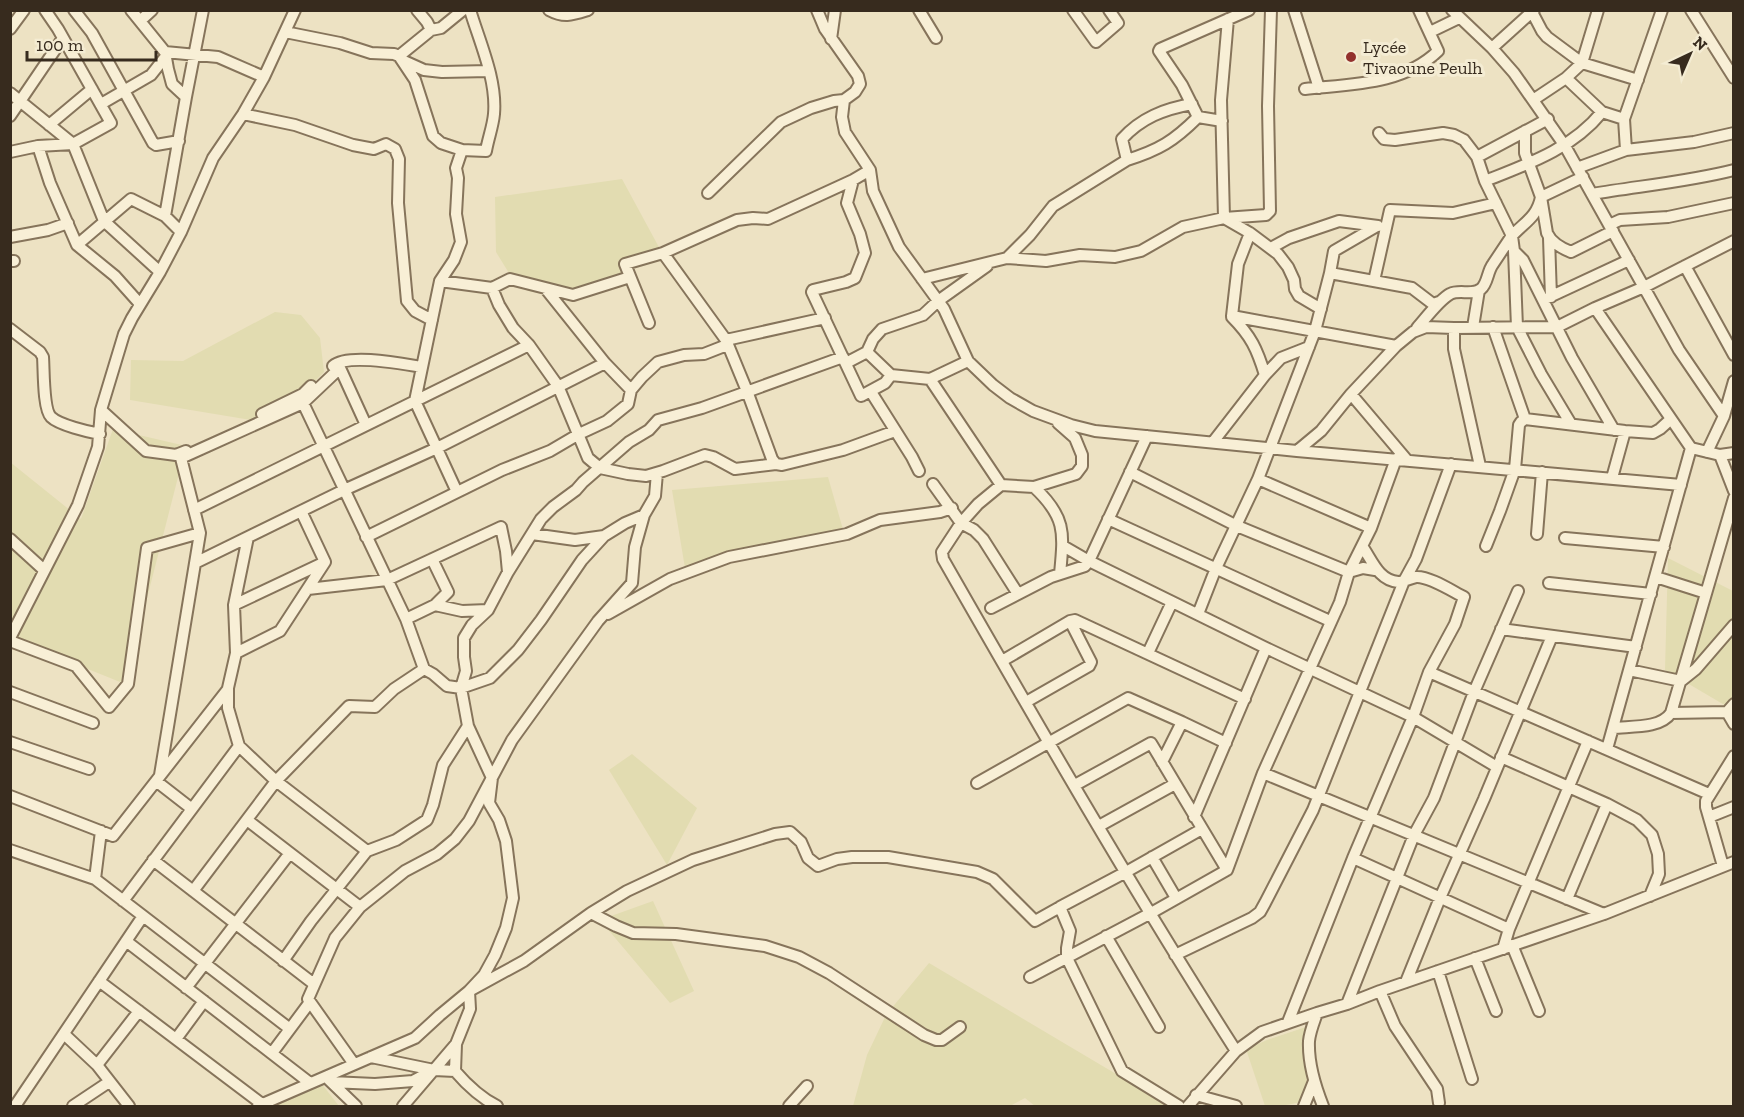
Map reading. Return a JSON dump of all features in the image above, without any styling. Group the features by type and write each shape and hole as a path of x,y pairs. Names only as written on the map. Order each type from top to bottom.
{"street":[{"path":"10,29 24,10"},
{"path":"74,10 92,33 153,144 156,146 179,141"},
{"path":"131,10 166,54 172,84 186,97"},
{"path":"140,21 152,10"},
{"path":"165,216 203,10"},
{"path":"200,533 147,548 128,684 109,707 76,666 10,640 78,505 98,447 101,410 124,334 181,232 213,159 264,77 295,10"},
{"path":"417,10 431,30"},
{"path":"401,58 431,30 441,27 463,10"},
{"path":"401,58 416,80 433,136 441,143 462,150 486,151 494,115 493,95 489,71 470,10"},
{"path":"549,10 559,15 570,15 588,10"},
{"path":"708,193 781,122 811,108 844,100 855,92 860,84 858,76 831,39 817,10"},
{"path":"831,39 835,10"},
{"path":"919,10 936,38"},
{"path":"1073,10 1096,42 1118,23 1109,10"},
{"path":"1198,117 1182,85 1159,51 1249,10"},
{"path":"922,279 1006,258 1046,261 1080,255 1115,257 1141,250 1183,228 1224,218 1266,215 1270,211 1268,106 1271,10"},
{"path":"1294,10 1319,88"},
{"path":"1305,89 1378,81 1413,69 1438,51 1419,10"},
{"path":"1533,100 1566,78 1582,63 1599,10"},
{"path":"1626,150 1624,118 1662,10"},
{"path":"1691,10 1734,78"},
{"path":"10,152 38,146 72,144 111,123 46,11"},
{"path":"1492,48 1533,11 1547,37 1582,63 1638,80"},
{"path":"1430,32 1455,14 1492,48 1514,73 1565,146 1679,350 1724,416"},
{"path":"1224,218 1221,100 1228,19"},
{"path":"285,32 340,43 371,53 394,54 424,70 489,71"},
{"path":"10,116 63,38"},
{"path":"100,104 150,75 166,54"},
{"path":"166,54 218,57 264,77"},
{"path":"1566,78 1602,112 1624,118"},
{"path":"49,125 92,89"},
{"path":"10,93 72,144 104,222 160,272"},
{"path":"844,100 842,117 845,132 870,171 873,191 899,247 944,309 968,361 993,385 1033,411 1095,431 1682,485"},
{"path":"1127,160 1122,139 1130,131 1155,114 1174,107 1192,104"},
{"path":"1485,181 1529,164 1565,146 1591,126 1602,112"},
{"path":"243,114 296,125 352,145 374,149 386,144 395,149 399,159 398,203 407,301 415,311 432,320"},
{"path":"1198,117 1222,121"},
{"path":"1006,258 1029,236 1053,206 1127,160 1165,146 1198,117"},
{"path":"1477,157 1548,119"},
{"path":"1525,131 1525,153 1541,197 1549,238 1547,298"},
{"path":"1379,133 1384,139 1395,140 1443,133 1454,135 1464,140 1477,157 1485,181 1512,236 1517,327 1541,374 1571,424"},
{"path":"1297,451 1321,431 1351,394 1396,346 1413,332 1439,302 1449,294 1458,291 1473,292 1485,285 1490,269 1512,236 1531,220 1541,197 1580,172 1626,150 1694,142 1734,133"},
{"path":"38,146 50,183 77,245 115,276 140,304"},
{"path":"457,492 415,401 440,281 454,260 461,242 456,214 458,178 456,168 462,150"},
{"path":"1592,194 1705,178 1734,170"},
{"path":"649,323 625,264 663,253 737,220 768,219 870,171"},
{"path":"853,180 847,203 865,253 855,278 813,290 861,396 871,392 891,375"},
{"path":"77,245 131,199 165,216 181,232"},
{"path":"1374,281 1382,227 1390,210 1453,213 1496,203"},
{"path":"1549,238 1571,252 1620,220 1668,217 1734,203"},
{"path":"1224,218 1250,233 1278,254 1288,267 1299,296 1321,309"},
{"path":"1271,248 1289,238 1339,221 1382,227"},
{"path":"10,237 48,230 68,223"},
{"path":"1198,615 1216,568 1258,479 1315,331 1334,251 1382,227"},
{"path":"1250,233 1238,264 1232,316 1247,333 1258,352 1265,375"},
{"path":"1413,332 1426,327 1557,327 1644,287 1734,241"},
{"path":"1514,251 1523,260 1547,298 1557,327 1572,358 1614,430"},
{"path":"663,253 726,343 776,464"},
{"path":"1547,298 1629,260"},
{"path":"328,1080 354,1064 415,1038 484,975 506,928 513,898 506,840 499,820 489,803 492,778 468,726 461,688 466,671 464,638 472,625 488,610 508,572 541,519 629,442 658,420 702,408 747,390 867,352 873,339 882,329 923,315 938,301 992,263"},
{"path":"1685,266 1734,355"},
{"path":"1330,273 1412,288 1432,304 1439,302"},
{"path":"440,281 492,288 510,279 573,294 630,278"},
{"path":"492,288 513,328 529,345 558,386 588,458 600,468 646,476 705,454 735,469 782,465 843,450 895,431"},
{"path":"545,288 605,363 631,390"},
{"path":"1473,327 1479,290"},
{"path":"1595,308 1691,448 1720,455 1734,453"},
{"path":"1232,316 1396,346"},
{"path":"366,537 502,470 550,451 608,421 628,404 631,390 658,362 684,355 704,354 726,343 825,318"},
{"path":"1493,327 1525,419"},
{"path":"1454,328 1454,349 1480,466"},
{"path":"10,329 40,352 43,357 47,409 52,418 78,429 100,434"},
{"path":"194,510 529,345"},
{"path":"1213,442 1281,358 1309,347"},
{"path":"867,352 891,375 930,379 968,361"},
{"path":"101,410 146,451 176,455 303,394 338,362 366,360 422,367"},
{"path":"195,563 344,490 437,448 605,363"},
{"path":"158,778 200,533 181,458 303,403 340,368 366,425"},
{"path":"930,379 1001,485"},
{"path":"1707,452 1724,416 1734,381"},
{"path":"871,392 919,471"},
{"path":"1351,394 1401,459"},
{"path":"303,403 406,619 424,669 447,686 461,688 490,678 518,650 582,560 604,536 645,515"},
{"path":"1051,417 1075,438 1082,455 1082,466 1076,474 1034,487 1001,485 978,504 961,523 942,552 943,559 1175,955 1236,1051"},
{"path":"1486,546 1515,469 1519,425 1525,419 1653,433 1671,419"},
{"path":"1612,478 1625,431"},
{"path":"991,608 1060,574 1085,566 1147,436"},
{"path":"1607,749 1691,448"},
{"path":"1720,455 1734,491"},
{"path":"1030,977 1227,870 1263,773 1340,602 1349,572 1401,459"},
{"path":"1175,955 1260,912 1305,827 1404,581 1416,559 1452,464"},
{"path":"1130,472 1237,526 1349,572 1363,568 1375,570 1390,580 1398,582 1416,577 1429,580 1464,597 1455,624 1429,672 1413,717 1353,858 1288,1022"},
{"path":"1537,534 1542,472"},
{"path":"354,1064 308,999 335,938 360,907 405,871 436,854 455,839 469,821 512,741 598,621 632,583 635,547 645,515 655,496 657,473"},
{"path":"1258,479 1371,528"},
{"path":"933,484 961,523 974,530 983,539 1018,594"},
{"path":"1034,487 1054,508 1061,522 1063,546 1060,574"},
{"path":"1613,728 1659,723 1666,720 1671,713 1734,498"},
{"path":"598,621 670,579 729,557 846,534 880,520 940,512 952,508"},
{"path":"301,511 325,562"},
{"path":"1108,519 1330,621"},
{"path":"308,589 387,580 501,526 507,551 508,572"},
{"path":"532,534 575,540 604,536"},
{"path":"248,537 234,605 236,653 228,688 228,708 239,746 276,781 367,851"},
{"path":"1565,538 1664,547"},
{"path":"10,539 44,570"},
{"path":"1063,546 1198,615 1413,717 1456,742 1499,762 1569,787 1637,820 1652,835 1659,854 1659,874 1650,896"},
{"path":"1362,546 1375,570"},
{"path":"406,619 435,605 448,592 432,559"},
{"path":"236,653 280,632 325,562"},
{"path":"234,605 325,562"},
{"path":"1656,577 1706,593"},
{"path":"1549,583 1651,594"},
{"path":"1347,1004 1414,836 1434,798 1474,692 1518,591"},
{"path":"1148,653 1172,602"},
{"path":"435,605 462,611 488,610"},
{"path":"1002,661 1070,621 1076,621 1245,699"},
{"path":"1026,702 1089,666 1091,662 1070,621"},
{"path":"1681,681 1696,669 1734,625"},
{"path":"1501,629 1636,647"},
{"path":"1083,647 1097,630"},
{"path":"1406,982 1552,636"},
{"path":"1194,817 1266,648"},
{"path":"193,891 276,781 349,706 375,707 394,689 424,669"},
{"path":"1629,670 1681,681"},
{"path":"1429,672 1709,794"},
{"path":"10,796 113,836 228,688"},
{"path":"10,692 93,723"},
{"path":"977,783 1128,698 1226,743"},
{"path":"1671,713 1730,708 1734,724"},
{"path":"1162,762 1182,722"},
{"path":"283,961 367,851 396,840 427,820 443,765 468,726"},
{"path":"1539,1011 1508,947 1509,929 1588,741"},
{"path":"10,742 88,769"},
{"path":"1075,785 1151,743 1227,870"},
{"path":"123,901 239,746"},
{"path":"1188,1107 1236,1051 1262,1032 1604,914 1728,864 1709,817 1706,801 1734,756"},
{"path":"1263,773 1604,914"},
{"path":"158,778 192,809"},
{"path":"1099,826 1175,784"},
{"path":"1567,899 1607,804"},
{"path":"1709,817 1734,807"},
{"path":"247,820 360,907"},
{"path":"469,991 524,961 591,913 627,891 693,860 775,834 790,832 801,842 808,858 818,866 837,859 852,857 888,857 977,872 993,879 1035,921 1202,829"},
{"path":"95,879 101,831"},
{"path":"10,850 95,879 290,1029"},
{"path":"186,988 290,853"},
{"path":"1152,857 1176,898"},
{"path":"1353,858 1509,929"},
{"path":"153,860 314,984"},
{"path":"1059,907 1070,931 1067,958 1122,1071 1179,1107"},
{"path":"591,913 633,933 676,934 765,946 799,957 829,973 924,1035 936,1040 942,1040 960,1027"},
{"path":"15,1107 143,916"},
{"path":"1106,936 1159,1027"},
{"path":"126,941 310,1083"},
{"path":"1475,958 1496,1011"},
{"path":"1438,971 1472,1079"},
{"path":"99,981 260,1105 310,1083 328,1080 375,1084 413,1081 434,1070"},
{"path":"403,1107 456,1044 470,1010 469,991"},
{"path":"1380,991 1395,1026 1437,1089 1439,1103"},
{"path":"176,1039 204,1001"},
{"path":"272,1053 310,1002"},
{"path":"97,1065 139,1011"},
{"path":"1317,1013 1309,1039 1310,1062 1323,1107"},
{"path":"64,1034 97,1065 129,1107"},
{"path":"456,1044 455,1071 486,1101 497,1107"},
{"path":"370,1057 434,1070 455,1071"},
{"path":"328,1080 356,1107"},
{"path":"1304,1107 1314,1080"},
{"path":"73,1107 109,1083"},
{"path":"789,1107 807,1086"},
{"path":"1196,1095 1236,1107"}],"shaded area":[{"path":"622,179 661,251 574,300 528,291 512,278 496,252 495,197"},
{"path":"275,312 301,315 320,338 324,372 301,395 251,420 130,400 131,360 183,361"},
{"path":"113,429 186,446 125,684 11,638 10,462 81,519"},
{"path":"828,477 844,533 744,557 686,574 672,490"},
{"path":"1668,558 1733,591 1733,710 1665,670"},
{"path":"632,754 697,808 667,865 609,770"},
{"path":"653,901 694,991 670,1003 600,920"},
{"path":"929,963 1170,1106 1035,1106 1025,1098 1010,1106 853,1106 867,1055 886,1015"},
{"path":"1306,1027 1307,1101 1281,1106 1265,1106 1246,1049"},
{"path":"321,1083 339,1106 267,1106"}],"place":[{"name":"Lycée Tivaoune Peulh","path":"1351,57"}]}
